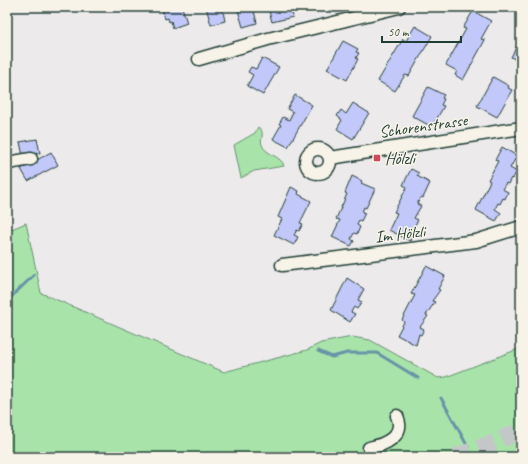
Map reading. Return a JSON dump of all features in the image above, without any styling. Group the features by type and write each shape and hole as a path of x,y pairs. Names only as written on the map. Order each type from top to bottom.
{"street":[{"path":"199,59 268,39 399,7"},
{"name":"Schorenstrasse","path":"330,158 521,128"},
{"path":"8,163 31,159"},
{"name":"Im Hölzli","path":"282,265 476,241 521,228"},
{"path":"369,448 380,446 394,438 400,422 397,416"}],"green space":[{"path":"258,127 262,132 261,141 265,150 281,160 284,166 254,171 241,178 234,145 255,133"},
{"path":"26,223 41,293 224,372 307,350 321,343 352,337 370,340 438,378 446,377 521,348 521,457 7,457 7,231"}],"building":[{"path":"169,7 182,7 187,23 173,28 171,21 169,22 168,18 165,19 162,9"},
{"path":"206,7 222,7 225,21 211,25"},
{"path":"237,7 253,7 257,23 243,27"},
{"path":"268,7 291,7 293,17 272,22"},
{"path":"473,11 491,21 481,39 485,40 463,80 455,75 457,71 446,65 466,29 463,28"},
{"path":"415,26 432,36 409,76 405,75 395,91 378,81 403,39 406,41"},
{"path":"521,38 521,67 519,66 520,62 511,57"},
{"path":"343,41 358,49 356,52 359,53 356,58 358,59 347,80 327,69"},
{"path":"262,58 279,67 263,95 247,86 253,75 248,72 251,67 256,69"},
{"path":"493,77 509,86 508,88 512,90 497,117 477,106"},
{"path":"428,87 444,95 441,105 444,106 432,127 412,116"},
{"path":"295,95 312,105 288,147 273,139 281,125 279,124 283,117 289,120 293,112 287,109"},
{"path":"353,103 369,113 353,139 337,129 342,120 337,116 341,110 346,114"},
{"path":"37,139 40,153 23,156 20,142"},
{"path":"502,147 517,156 510,168 517,172 502,189 508,192 505,199 503,198 500,204 498,203 495,209 501,213 496,221 476,210 490,181 488,180 498,161 495,160"},
{"path":"51,152 58,165 28,181 21,169"},
{"path":"411,169 419,173 417,176 430,183 423,198 421,197 417,204 421,206 414,218 418,220 411,231 414,232 410,241 389,230 397,213 394,212 407,187 403,185"},
{"path":"352,176 362,181 361,183 375,189 366,208 364,207 362,212 365,213 361,221 359,220 357,225 360,227 357,234 354,233 351,239 354,241 351,246 332,237 340,220 336,219 347,194 345,193"},
{"path":"291,187 299,191 298,194 311,201 300,223 303,224 299,231 297,230 294,235 298,237 294,245 274,235 282,219 278,217"},
{"path":"426,266 445,276 438,289 440,290 432,301 435,302 426,315 428,316 420,327 424,329 421,335 419,334 416,345 397,335 404,322 402,320 415,295 411,294"},
{"path":"347,278 364,289 358,300 362,302 357,309 354,307 351,312 355,314 350,322 331,310"}],"waterway":[{"path":"7,301 34,275"},
{"path":"318,351 332,357 347,353 377,353 418,378"},
{"path":"441,398 468,447"}],"tunnel":[{"path":"455,457 501,440 521,429"}],"place":[{"name":"Hölzli","path":"377,158"}]}
